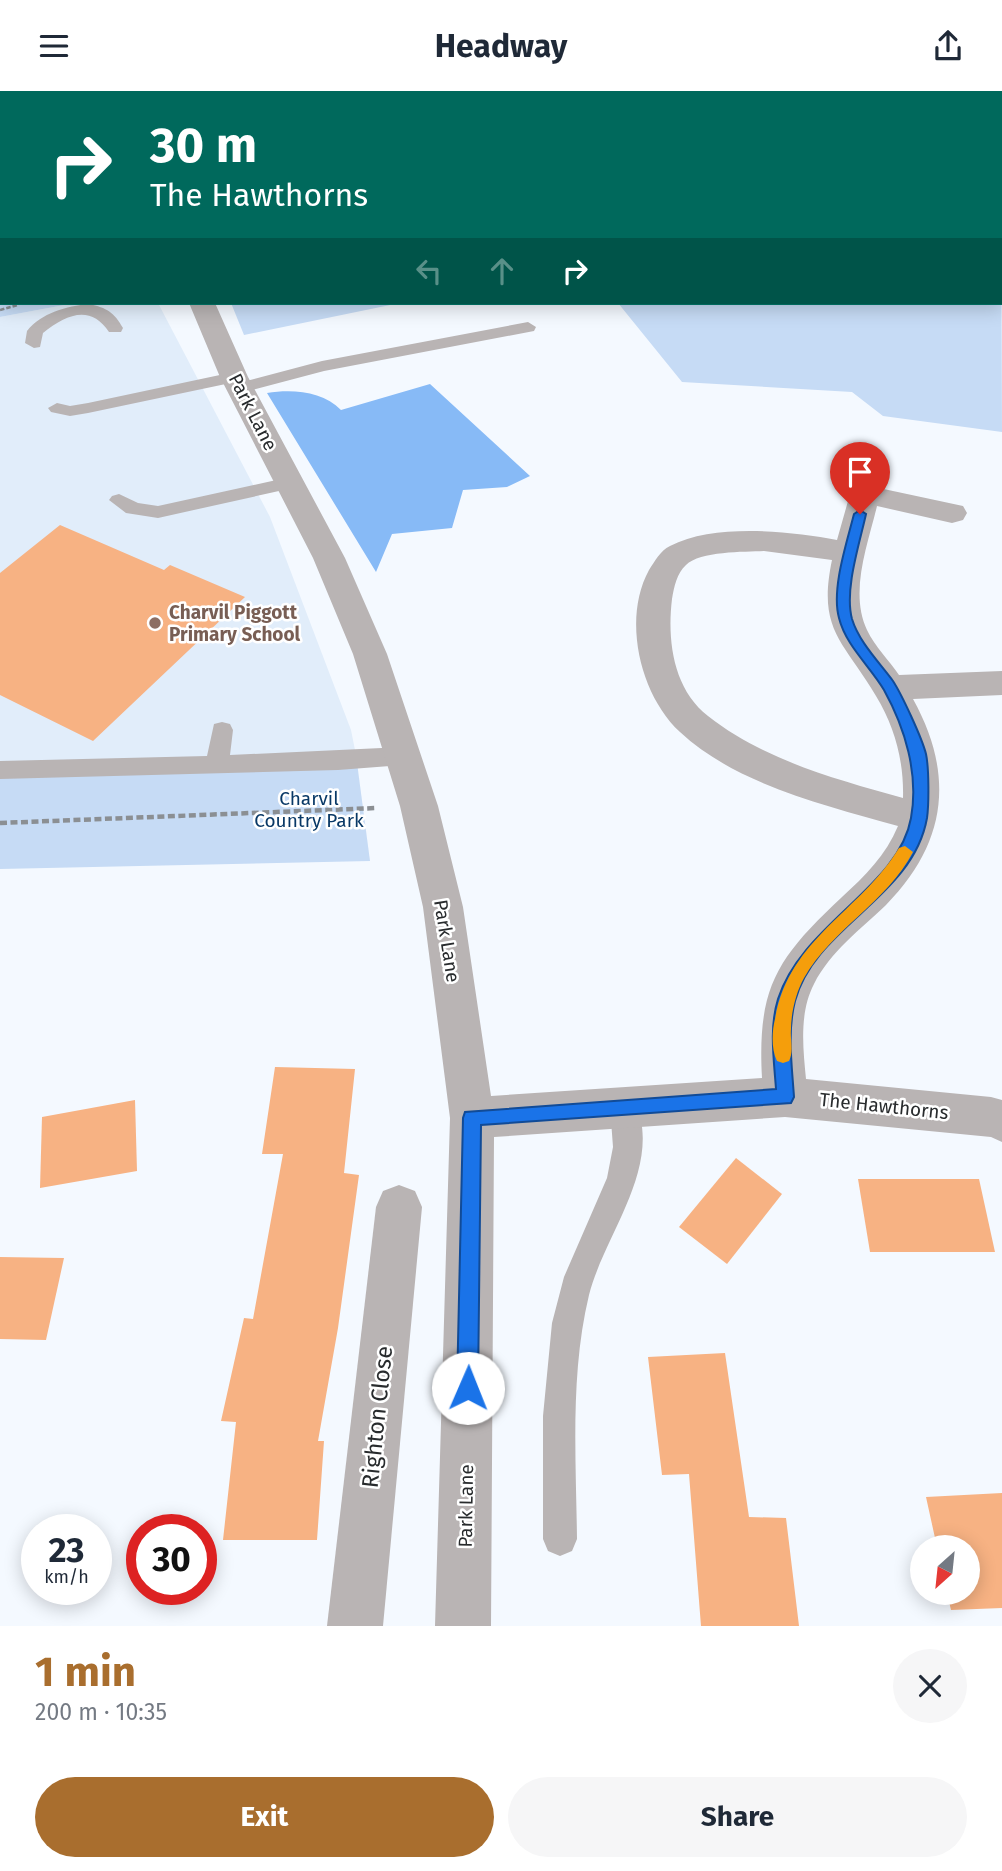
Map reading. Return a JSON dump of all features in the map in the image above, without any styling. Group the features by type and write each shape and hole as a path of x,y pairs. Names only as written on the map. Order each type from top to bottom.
{"street":[{"name":"Park Lane","path":"203,305 237,382 329,558 370,654 419,806 443,907 472,1118 463,1626"},
{"path":"785,1097 782,1027 786,1001 796,975 818,946 893,872 912,841 919,817 918,755 890,688 861,648 845,618 844,585 865,494 952,513"},
{"path":"851,552 780,539 740,540 692,549 674,557 661,579 655,601 654,637 660,669 676,703 694,723 740,753 808,786 919,817"},
{"path":"890,688 1002,684"},
{"name":"The Hawthorns","path":"472,1118 785,1097 991,1117 1002,1121"},
{"name":"Righton Close","path":"355,1626 399,1207"}],"lane":[{"path":"34,343 35,331 48,320 69,311 91,310 104,314 115,328"},
{"path":"57,408 70,411 88,408 528,327"},
{"path":"119,500 133,509 158,512 290,483"},
{"path":"218,762 222,730"},
{"path":"0,770 218,762 338,761 403,756"},
{"path":"560,1539 559,1433 566,1332 574,1292 589,1252 616,1199 627,1158 624,1107"}],"path":[{"path":"0,823 419,806"}],"shaded area":[{"name":"Charvil Piggott Primary School","path":"64,305 159,305 270,517 351,730 356,755 0,764 0,317"},
{"path":"430,384 530,476 507,487 463,490 452,528 392,534 376,572 267,393 287,391 316,395 341,410"}],"green space":[{"path":"0,305 64,305 0,317"},
{"path":"232,305 390,305 244,335"},
{"path":"620,305 1002,305 1002,432 883,416 852,392 682,382"},
{"name":"Charvil Country Park","path":"356,755 370,861 0,869 0,764"}],"building":[{"path":"60,525 164,570 170,565 245,597 93,741 0,695 0,573"},
{"path":"275,1067 355,1069 344,1173 359,1175 338,1328 318,1441 324,1441 317,1540 223,1540 236,1422 221,1421 244,1318 253,1319 283,1154 262,1154"},
{"path":"135,1100 137,1171 40,1188 42,1117"},
{"path":"736,1158 782,1194 727,1264 679,1227"},
{"path":"858,1179 979,1179 995,1252 870,1252"},
{"path":"0,1257 64,1258 46,1340 0,1339"},
{"path":"725,1353 749,1517 786,1518 799,1626 701,1626 689,1474 662,1475 648,1357"},
{"path":"1002,1493 1002,1608 951,1610 950,1605 980,1605 980,1535 934,1535 926,1497"}],"slow traffic":[{"path":"783,1055 782,1027 786,1001 796,975 818,946 893,872 905,852"}],"place":[{"name":"Charvil Piggott Primary School","path":"155,623"}],"route":[{"path":"468,1388 472,1118 785,1097 782,1027 786,1001 796,975 818,946 893,872 912,841 919,817 921,782 918,755 890,688 861,648 845,618 845,573 860,514"}]}
